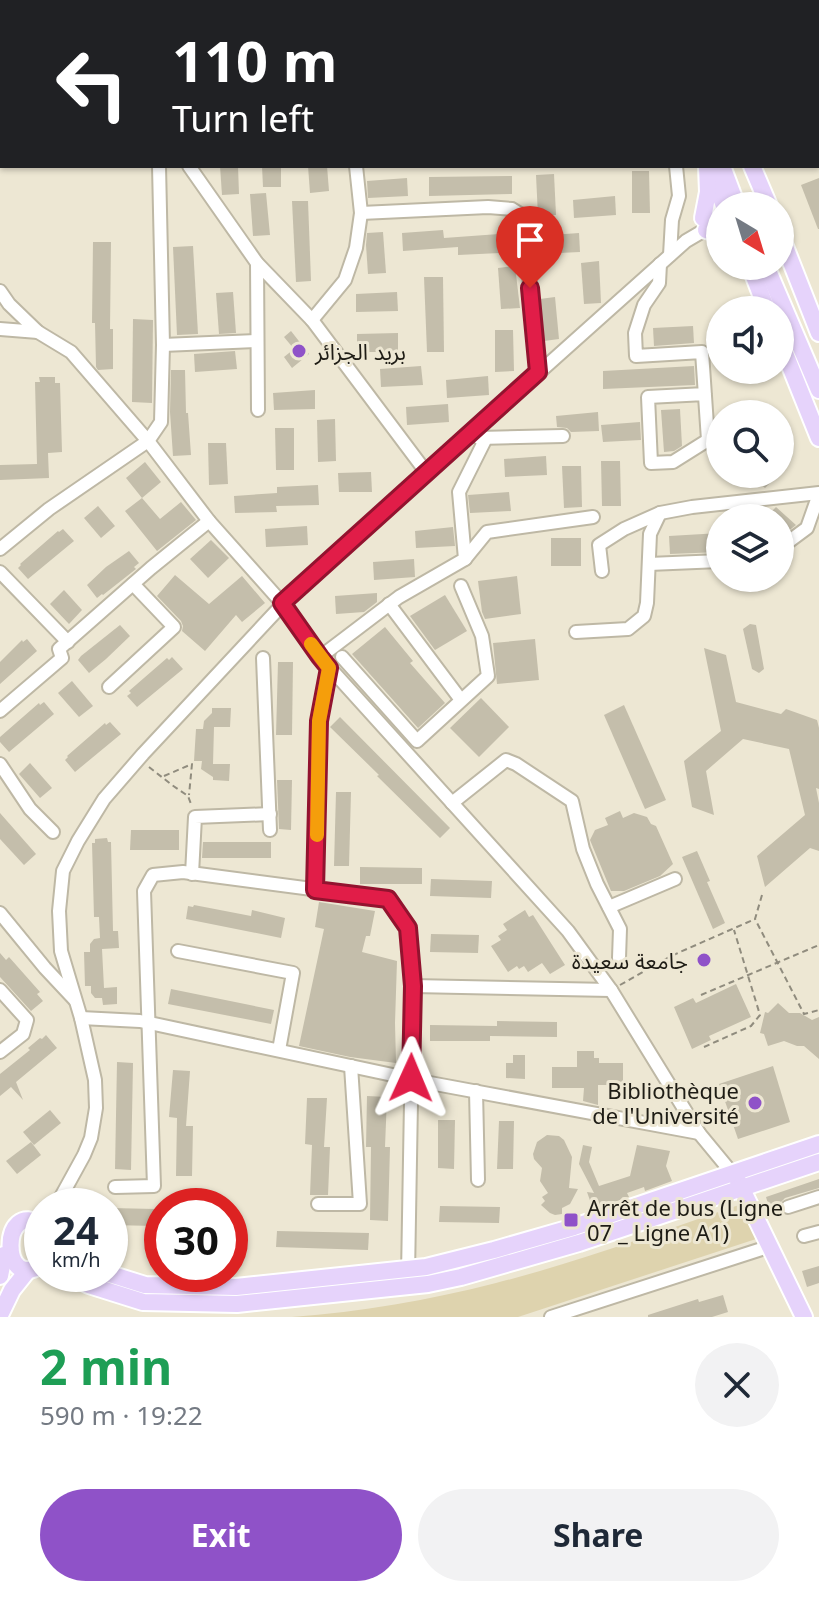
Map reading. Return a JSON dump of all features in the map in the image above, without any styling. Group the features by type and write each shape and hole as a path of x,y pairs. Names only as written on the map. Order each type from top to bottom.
{"main road":[{"path":"708,168 708,192"},
{"path":"709,168 723,192"},
{"path":"722,168 728,192"},
{"path":"753,168 763,192"},
{"path":"794,268 819,330"},
{"path":"772,280 819,390"},
{"path":"794,376 819,438"},
{"path":"128,1280 145,1285 236,1287 408,1269 457,1260 560,1231 819,1144"},
{"path":"111,1292 143,1302 237,1304 407,1286 461,1277 565,1247 819,1162"},
{"path":"732,1173 804,1317"},
{"path":"7,1218 24,1219"},
{"path":"0,1276 3,1238 12,1225 24,1222"},
{"path":"2,1248 14,1266 24,1266"},
{"path":"0,1315 12,1290 24,1279"}],"street":[{"path":"0,549 49,509 148,441 161,422 163,345 159,168"},
{"path":"190,168 257,263 312,320 426,472"},
{"path":"312,320 345,280 356,248 361,213 356,168"},
{"path":"676,168 679,196 659,283 644,305 635,333 636,356 702,352 705,394 708,440 673,462 651,463 648,397 705,394"},
{"path":"361,213 488,207 512,209 525,217 538,372"},
{"path":"65,1188 84,1155 94,1123 96,1094 81,1018 61,951 59,911 63,871 104,799 282,603 686,241 706,229"},
{"path":"257,263 258,410"},
{"path":"0,291 38,332 71,352 148,441 209,521 282,603 329,668 568,931 611,990 699,1133 732,1173"},
{"path":"0,329 38,332"},
{"path":"163,345 256,341"},
{"path":"464,439 563,436"},
{"path":"465,559 459,492 486,438"},
{"path":"602,571 599,545 624,529 660,513 819,493 807,528 794,538"},
{"path":"576,632 628,629 644,616 650,534 660,513"},
{"path":"320,657 399,597 465,559 487,532 593,517"},
{"path":"0,711 62,658 59,649 209,521"},
{"path":"649,564 706,562"},
{"path":"0,572 68,642"},
{"path":"109,687 174,627 133,584"},
{"path":"342,657 417,741 488,676 482,636 461,586"},
{"path":"389,604 461,700"},
{"path":"263,658 270,830"},
{"path":"315,890 319,721 329,668"},
{"path":"452,803 506,760 572,801 583,849 620,929 619,958"},
{"path":"0,764 30,809 53,832"},
{"path":"192,874 195,817 270,814"},
{"path":"115,1187 154,1186 144,891 153,875 183,872 388,899 408,928 413,986 407,1286"},
{"path":"609,907 675,879"},
{"path":"0,913 77,1002"},
{"path":"178,951 293,973 279,1050"},
{"path":"413,986 611,990"},
{"path":"0,990 27,1020 23,1034 0,1052"},
{"path":"81,1018 150,1023 351,1066 699,1133"},
{"path":"318,1204 360,1204 351,1066"},
{"path":"476,1091 478,1180"},
{"path":"788,1207 819,1197"},
{"path":"804,1236 819,1232"},
{"path":"551,1317 771,1246"}],"path":[{"path":"162,777 192,764 188,796 195,817"},
{"path":"148,766 188,796"},
{"path":"762,895 755,919 804,1014 819,1010"},
{"path":"611,990 671,956 755,919"},
{"path":"704,1047 751,1026 760,1015 733,929"},
{"path":"701,995 819,945"}],"shaded area":[{"path":"739,1205 756,1239 518,1317 292,1317 395,1304 496,1283 588,1256"}],"building":[{"path":"220,168 238,168 239,194 222,195"},
{"path":"262,168 281,168 281,187 263,187"},
{"path":"308,168 327,168 329,191 310,193"},
{"path":"632,171 649,171 650,213 632,213"},
{"path":"554,174 556,215 538,216 536,175"},
{"path":"512,176 512,194 429,196 429,177"},
{"path":"407,178 408,196 368,198 367,181"},
{"path":"819,178 819,229 818,229 801,185"},
{"path":"266,193 270,235 253,236 250,194"},
{"path":"615,196 616,215 574,218 573,200"},
{"path":"292,201 308,201 311,281 296,282"},
{"path":"443,230 444,238 499,234 500,253 458,255 458,247 403,251 402,233"},
{"path":"383,232 386,273 368,274 367,233"},
{"path":"579,233 580,252 538,254 537,236"},
{"path":"93,242 111,242 113,369 98,370 96,367 95,323 92,323"},
{"path":"193,246 198,334 177,335 173,247"},
{"path":"599,261 601,303 584,304 581,263"},
{"path":"515,266 520,308 501,309 498,268"},
{"path":"424,277 443,277 444,352 427,352"},
{"path":"233,292 236,333 219,334 216,293"},
{"path":"397,292 398,311 356,312 356,294"},
{"path":"555,297 559,339 544,341 540,299"},
{"path":"133,319 153,320 152,403 132,402"},
{"path":"693,326 694,343 654,346 653,328"},
{"path":"495,330 513,330 514,371 495,372"},
{"name":"بريد الجزائر","path":"291,331 309,354 292,368 284,357 294,349 284,337"},
{"path":"398,333 398,352 357,352 357,334"},
{"path":"235,351 237,369 195,372 194,354"},
{"path":"421,366 423,385 381,387 380,369"},
{"path":"694,366 695,385 603,389 603,371"},
{"path":"171,370 185,370 191,455 173,456"},
{"path":"488,376 489,395 447,398 446,380"},
{"path":"39,377 55,377 55,383 60,383 62,452 48,453 49,478 0,480 0,465 37,464 35,382 40,382"},
{"path":"315,390 315,409 274,410 273,393"},
{"path":"448,404 449,422 407,425 406,407"},
{"path":"680,409 682,446 664,452 661,410"},
{"path":"598,412 599,431 571,432 567,428 557,427 556,416"},
{"path":"335,419 336,461 318,462 317,420"},
{"path":"640,422 641,440 603,442 601,425"},
{"path":"275,428 294,428 294,470 276,470"},
{"path":"208,443 226,443 228,484 209,485"},
{"path":"546,456 547,475 505,477 504,459"},
{"path":"601,461 620,461 621,506 602,506"},
{"path":"145,462 161,482 142,498 126,478"},
{"path":"562,466 581,466 582,507 564,508"},
{"path":"371,472 372,492 339,492 338,473"},
{"path":"318,485 319,505 276,506 277,512 235,513 234,496 277,493 277,487"},
{"path":"509,492 511,511 470,513 468,495"},
{"path":"142,498 160,519 181,502 196,520 157,551 125,511"},
{"path":"98,506 115,526 101,538 84,518"},
{"path":"307,526 308,545 266,547 265,529"},
{"path":"453,527 455,546 416,548 415,531"},
{"path":"63,529 74,541 28,579 18,568 20,564"},
{"path":"706,534 706,553 670,554 669,536"},
{"path":"551,538 581,538 581,566 551,566"},
{"path":"211,540 229,558 208,578 190,559"},
{"path":"129,551 139,563 134,567 136,569 97,598 87,585"},
{"path":"414,559 415,577 374,580 373,562"},
{"path":"175,575 209,604 242,576 265,603 242,622 236,615 205,651 182,631 181,621 157,596"},
{"path":"517,576 521,614 485,619 478,581"},
{"path":"64,590 82,610 69,624 50,604"},
{"path":"377,593 377,602 364,612 336,614 335,596"},
{"path":"445,595 467,631 435,650 410,616"},
{"path":"750,624 756,625 764,669 759,673 752,669 743,629"},
{"path":"120,625 130,636 89,673 78,660"},
{"path":"385,627 413,661 410,663 445,703 418,728 352,654"},
{"path":"27,639 37,651 0,684 0,662 22,640"},
{"path":"535,639 539,680 497,684 493,643"},
{"path":"704,648 726,655 736,702 781,714 786,709 817,720 819,851 810,848 765,887 757,856 805,815 789,749 743,739 706,771 714,815 692,807 684,761 721,731"},
{"path":"172,657 183,669 137,707 127,696 131,693 129,691"},
{"path":"278,662 293,662 292,735 276,735"},
{"path":"72,681 93,706 79,717 58,693"},
{"path":"481,698 509,727 479,757 450,728"},
{"path":"44,702 54,714 9,752 0,742 0,737"},
{"path":"624,705 666,800 645,809 604,715"},
{"path":"212,708 231,708 230,727 214,727 213,764 230,764 229,781 213,780 201,769 202,761 194,761 196,729 203,729"},
{"path":"340,717 450,828 440,838 330,727"},
{"path":"110,722 121,734 75,772 65,760 67,756"},
{"path":"30,763 52,788 40,798 19,774"},
{"path":"277,780 292,780 291,830 279,829"},
{"path":"336,792 351,792 349,866 334,866"},
{"path":"620,811 623,818 634,813 647,817 656,826 673,864 660,876 624,891 611,891 590,840 595,830 608,825 605,818"},
{"path":"0,813 36,854 24,865 0,839"},
{"path":"131,830 179,830 179,850 130,850"},
{"path":"107,838 111,842 113,931 118,931 119,948 102,949 104,988 117,987 117,1004 103,1005 102,998 95,998 91,993 91,986 85,986 84,952 90,952 90,944 100,938 99,917 94,917 92,843 95,839"},
{"path":"203,842 271,842 271,858 202,858"},
{"path":"697,851 725,923 713,929 682,857"},
{"path":"360,867 422,868 422,884 360,884"},
{"path":"431,879 492,881 491,898 430,896"},
{"path":"319,902 375,911 370,936 366,936 362,952 397,961 396,1063 299,1046 324,929 315,927"},
{"path":"188,906 251,916 252,910 285,918 281,938 186,919"},
{"path":"525,910 529,917 533,915 565,965 550,974 542,963 528,972 524,966 519,969 517,966 508,972 491,946 501,940 498,936 507,930 503,924"},
{"path":"431,934 479,935 478,953 430,952"},
{"path":"0,953 6,960 9,957 40,992 37,994 43,1001 31,1011 0,977"},
{"path":"736,984 751,1017 709,1036 711,1040 692,1049 674,1007 693,998 696,1003"},
{"path":"171,989 274,1010 271,1024 168,1004"},
{"path":"778,1003 789,1013 800,1013 812,1020 819,1017 819,1059 804,1046 784,1041 768,1046 764,1034 760,1033 765,1012 768,1013"},
{"path":"497,1021 557,1022 557,1037 490,1036 490,1041 430,1041 430,1025 497,1026"},
{"path":"46,1035 57,1048 16,1082 23,1100 11,1087 0,1096 0,1074"},
{"path":"577,1051 594,1051 594,1058 599,1058 599,1063 623,1063 623,1085 598,1085 598,1105 583,1101 584,1088 552,1088 552,1067 577,1067"},
{"path":"513,1055 525,1055 525,1079 506,1078 506,1063 513,1063"},
{"path":"117,1062 133,1063 131,1170 115,1169"},
{"name":"Bibliothèque de l'Université","path":"773,1066 790,1122 738,1139 719,1084"},
{"path":"173,1070 190,1071 186,1126 193,1126 192,1176 176,1176 177,1118 169,1117"},
{"path":"367,1096 387,1097 385,1147 390,1147 388,1221 370,1220 371,1147 366,1147"},
{"path":"307,1098 327,1098 324,1147 330,1147 328,1195 310,1195 312,1145 305,1144"},
{"path":"50,1110 61,1123 34,1145 23,1132"},
{"path":"438,1120 455,1120 454,1169 438,1168"},
{"path":"499,1121 514,1121 513,1169 497,1169"},
{"path":"547,1135 559,1136 564,1140 572,1157 569,1188 578,1189 570,1204 562,1208 562,1214 550,1213 541,1205 545,1201 542,1197 548,1193 540,1181 542,1168 533,1154 537,1142"},
{"path":"31,1142 41,1155 17,1174 6,1161"},
{"path":"583,1145 592,1147 589,1162 599,1186 630,1176 637,1145 670,1151 666,1166 672,1181 645,1191 644,1187 627,1193 629,1197 593,1209 587,1192 594,1193 579,1164"},
{"path":"819,1179 819,1188 785,1198 769,1207 766,1197"},
{"path":"440,1206 500,1207 499,1223 439,1222"},
{"path":"128,1208 144,1209 144,1226 128,1225"},
{"path":"277,1231 369,1233 368,1250 276,1247"},
{"path":"819,1266 819,1283 807,1287 802,1271"},
{"path":"723,1295 728,1312 712,1317 648,1317 698,1299 699,1302"}],"slow traffic":[{"path":"311,644 329,668 319,721 317,835"}],"place":[{"name":"بريد الجزائر","path":"299,351"},
{"name":"جامعة سعيدة","path":"704,960"},
{"name":"Bibliothèque de l'Université","path":"755,1103"},
{"name":"Arrêt de bus (Ligne 07 _ Ligne A1)","path":"571,1220"}],"route":[{"path":"411,1078 413,986 408,928 388,899 315,890 319,721 329,668 282,603 538,372 530,288"}]}
